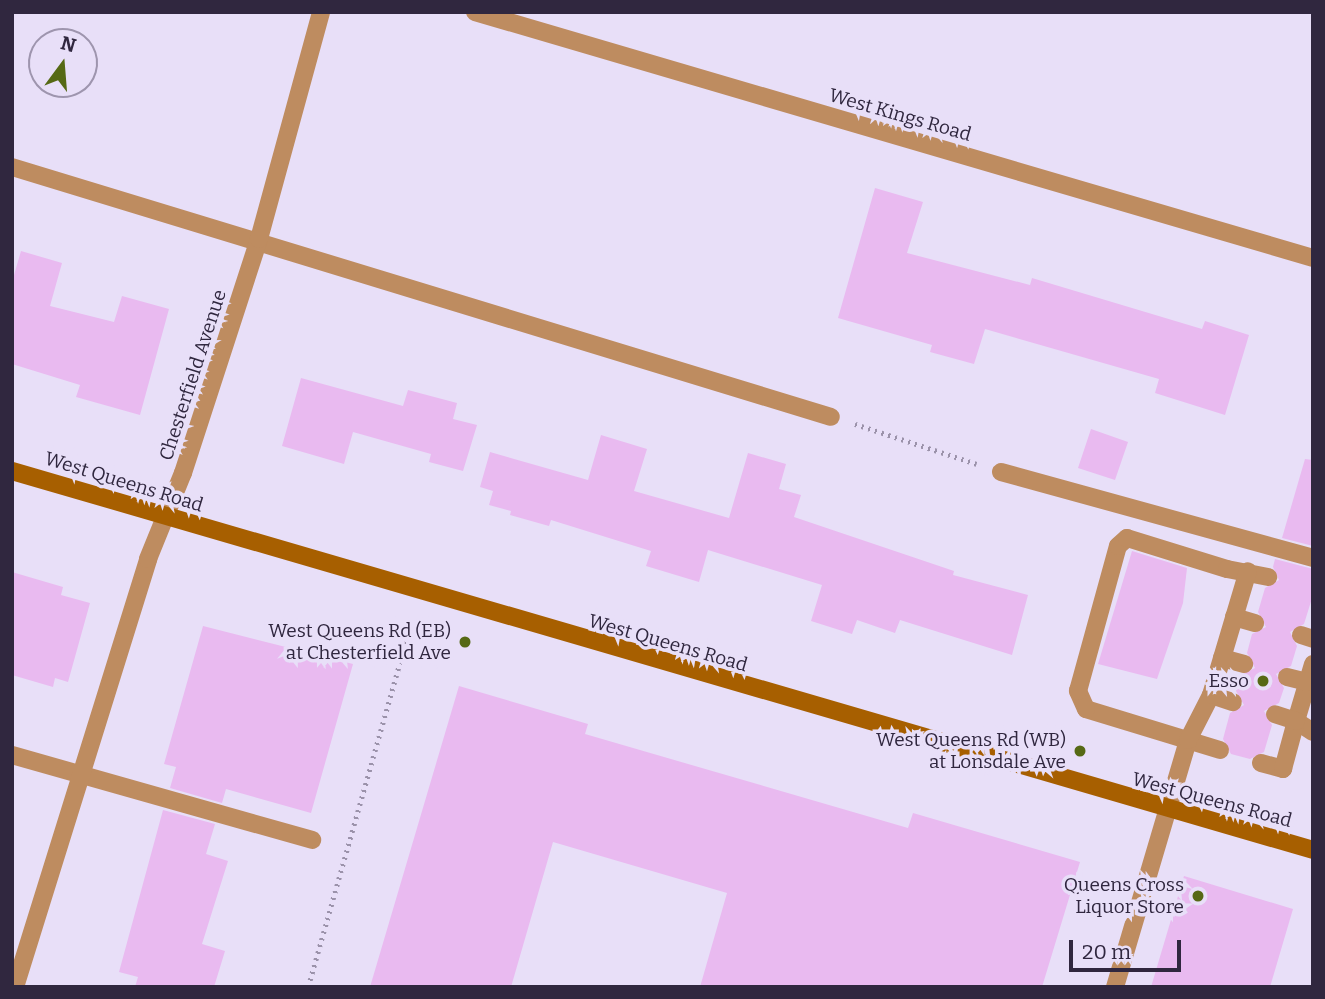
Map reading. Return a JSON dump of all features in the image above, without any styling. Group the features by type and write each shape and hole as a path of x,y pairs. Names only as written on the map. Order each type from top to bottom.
{"main road":[{"name":"West Queens Road","path":"12,471 1313,850"}],"street":[{"name":"Chesterfield Avenue","path":"15,987 80,775 259,239 321,12"},
{"name":"West Kings Road","path":"475,12 1313,258"},
{"path":"12,167 259,239 831,416"},
{"path":"1001,472 1313,558"},
{"path":"1220,750 1086,709 1077,691 1118,546 1127,538 1227,569 1268,577"},
{"path":"1115,987 1188,740 1211,695 1248,571"},
{"path":"1234,617 1255,623"},
{"path":"1222,658 1244,664"},
{"path":"1261,763 1283,769 1313,664"},
{"path":"1287,677 1307,682"},
{"path":"1211,695 1233,702"},
{"path":"1275,715 1296,721 1313,732"},
{"path":"12,755 312,840"}],"path":[{"path":"831,416 1001,472"},
{"path":"308,987 410,626"}],"building":[{"path":"875,188 923,202 907,253 1030,285 1032,278 1202,329 1205,321 1249,335 1225,415 1155,393 1159,379 985,329 974,364 930,352 932,345 838,318"},
{"path":"21,251 62,263 50,306 114,322 122,296 169,309 140,415 76,397 80,385 12,364 12,282"},
{"path":"301,378 403,406 408,390 457,403 453,419 477,425 463,471 429,462 431,454 353,432 344,464 282,446"},
{"path":"1091,429 1128,442 1115,480 1078,468"},
{"path":"601,435 647,449 634,491 729,518 748,453 786,464 779,489 801,495 794,517 954,571 953,575 1028,595 1012,655 900,620 895,633 857,620 852,634 811,621 822,585 708,550 699,582 646,566 651,551 551,520 549,526 510,515 511,511 489,505 493,491 480,487 490,452 588,480"},
{"path":"1305,459 1313,460 1313,546 1282,538"},
{"path":"1132,551 1187,568 1183,603 1157,679 1098,664"},
{"path":"1275,559 1313,569 1313,595 1304,624 1290,632 1297,646 1291,666 1276,674 1284,688 1279,703 1264,711 1272,725 1264,752 1250,759 1231,754 1223,739 1230,713 1244,705 1236,691 1241,675 1255,668 1247,653 1252,634 1266,627 1258,612 1265,588 1279,580 1273,567"},
{"path":"12,572 63,587 61,595 90,603 68,682 55,678 53,687 12,675"},
{"path":"203,626 353,664 311,813 226,789 222,803 170,788 176,767 164,764"},
{"path":"459,686 588,724 585,734 908,828 913,813 1080,862 1042,987 700,987 727,893 553,842 511,987 370,987"},
{"path":"163,810 215,824 206,854 228,861 202,944 225,951 214,987 135,987 138,977 119,972"},
{"path":"1184,876 1293,909 1270,987 1151,987"}],"place":[{"name":"West Queens Rd (EB) at Chesterfield Ave","path":"465,642"},
{"name":"Esso","path":"1263,681"},
{"name":"West Queens Rd (WB) at Lonsdale Ave","path":"1080,751"},
{"name":"Queens Cross Liquor Store","path":"1198,896"}]}
